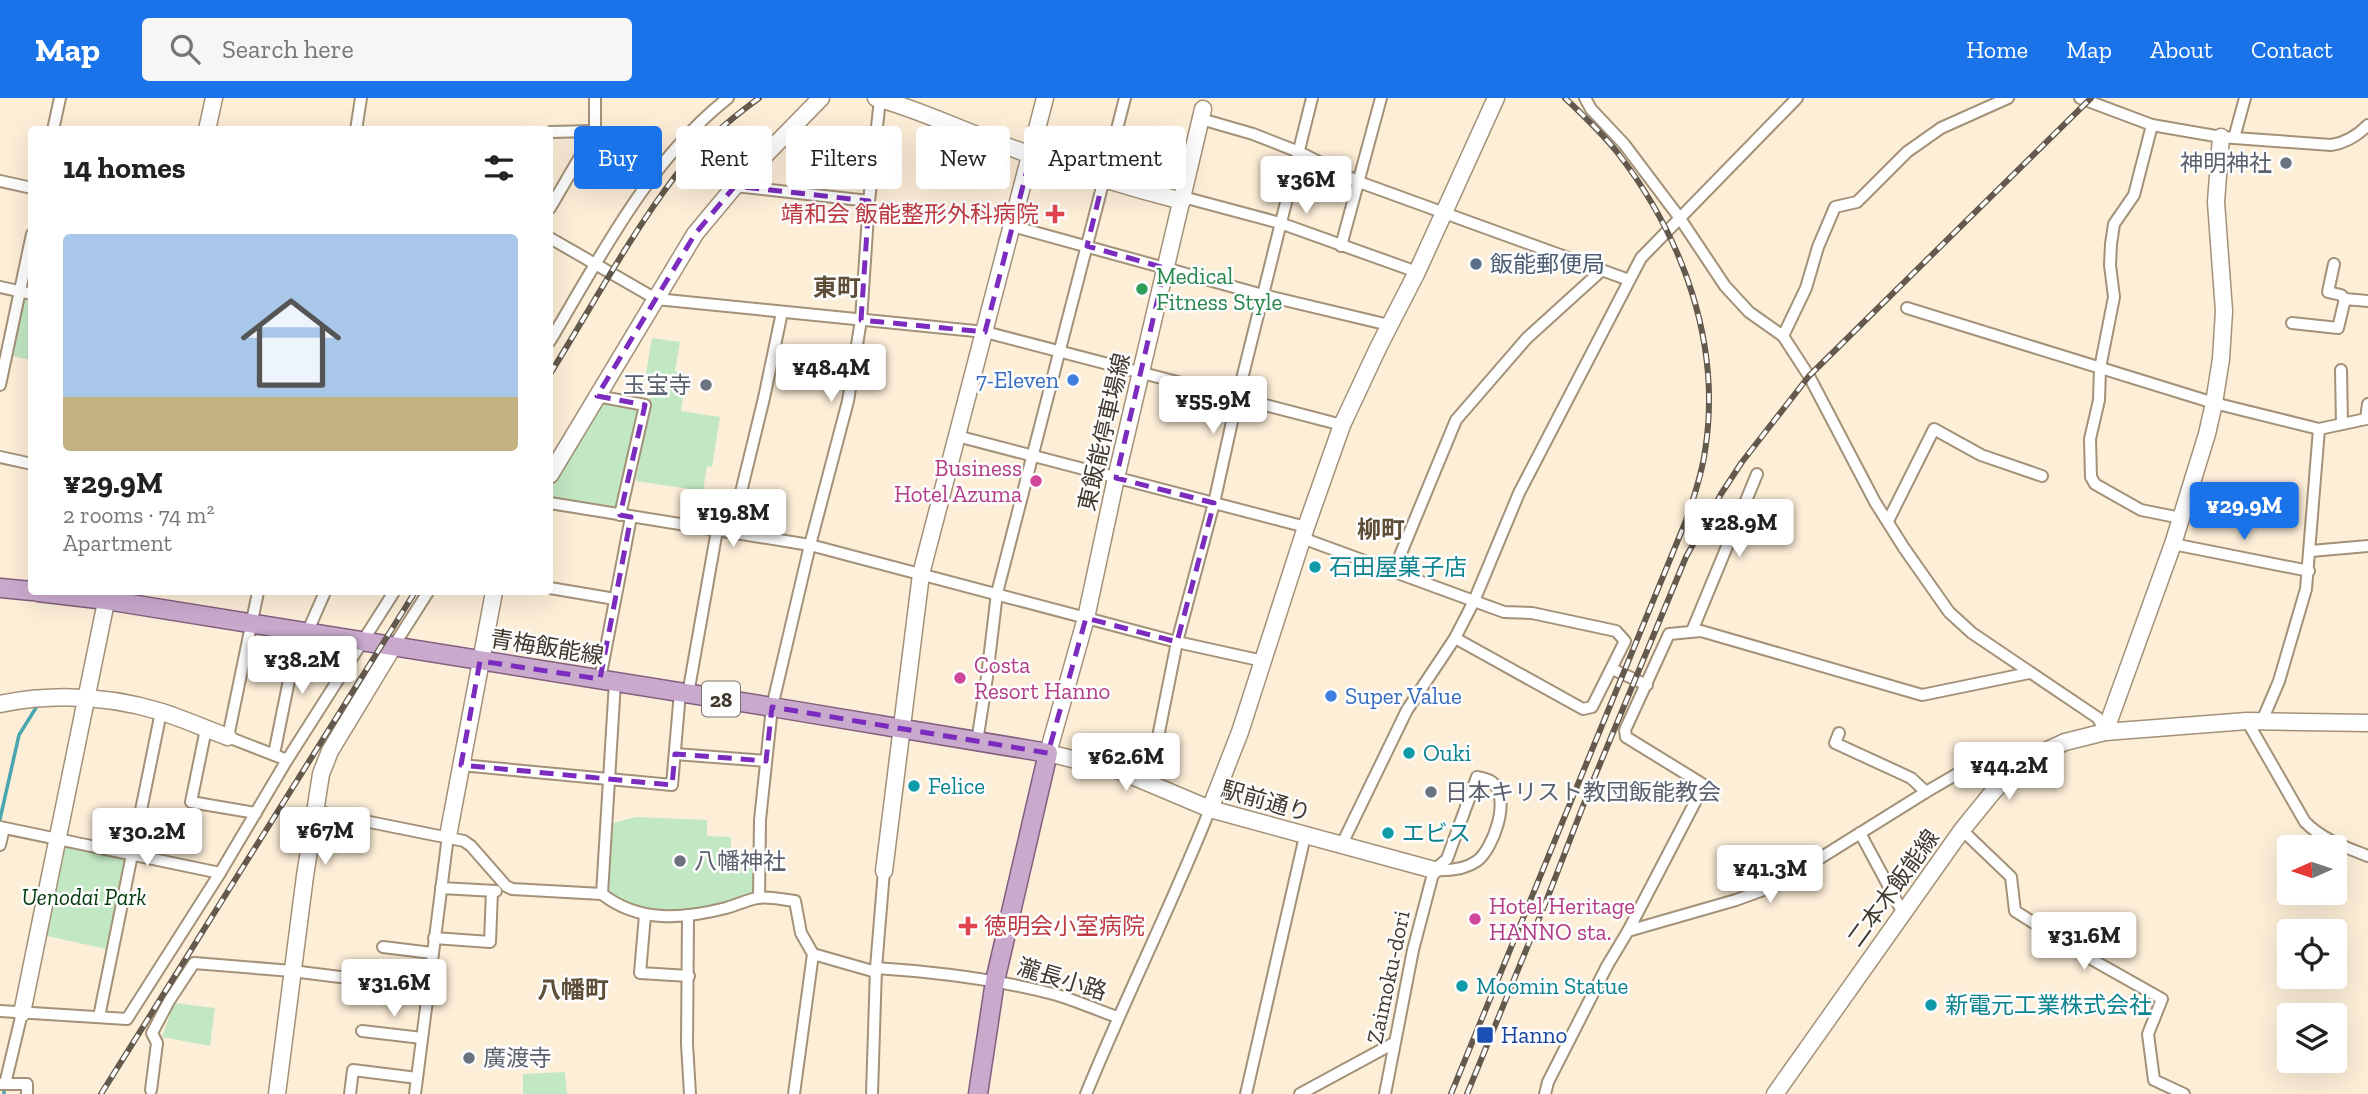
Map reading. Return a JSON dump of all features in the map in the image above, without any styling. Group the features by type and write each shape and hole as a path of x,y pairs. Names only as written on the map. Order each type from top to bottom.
{"main road":[{"path":"0,588 28,591"},
{"name":"青梅飯能線","path":"107,596 303,632 772,706 1048,754"},
{"path":"978,1094 995,981 1048,754"}],"street":[{"path":"54,126 60,98"},
{"path":"208,126 214,98"},
{"path":"357,126 361,98"},
{"path":"594,126 595,98"},
{"path":"662,164 706,115 728,98"},
{"path":"772,148 821,98"},
{"path":"1038,126 1045,98"},
{"path":"1118,126 1125,98"},
{"path":"1149,782 1177,642 1214,503 1237,399 1312,98"},
{"path":"1341,246 1381,98"},
{"path":"1086,1094 1117,1017 1181,883 1240,732 1342,425 1417,272 1496,98"},
{"path":"1585,98 1591,109 1624,144 1679,217 1726,286 1748,312 1783,336 1809,376 1875,502 1949,612 1972,633 2098,718 2105,732"},
{"path":"1341,846 1407,710 1455,638 1474,601 1519,493 1641,258 1797,98"},
{"path":"1783,336 1806,288 1818,247 1835,207 1857,202 1907,152 1941,128 2008,98"},
{"path":"2080,98 2152,125 2227,137 2331,145 2343,143 2368,125"},
{"path":"2105,732 2182,518 2214,404 2221,359 2224,311 2216,202 2227,137 2245,98"},
{"path":"759,898 759,841 772,706 810,545 845,416 861,320 878,99 930,115 1024,152"},
{"path":"1203,106 1253,134 1299,152 1359,182 1629,280"},
{"name":"東飯能停車場線","path":"1048,754 1086,618 1140,372 1203,106"},
{"path":"2152,125 2134,195 2115,224 2110,265 2114,297 2100,368 2099,400 2090,439 2093,481 2141,510 2182,518"},
{"path":"553,132 574,131"},
{"path":"553,203 574,166"},
{"path":"0,181 28,187"},
{"path":"872,1094 876,970 884,872 921,574 1024,181"},
{"path":"553,336 645,189"},
{"path":"553,470 695,234 732,189"},
{"path":"762,189 869,201"},
{"path":"977,741 997,593 1102,189"},
{"path":"1139,189 1280,223 1417,272"},
{"path":"1012,226 1263,295 1389,325"},
{"path":"553,240 656,299 985,332 1342,425"},
{"path":"0,384 28,252"},
{"path":"2334,264 2328,292 2341,295 2345,299 2368,301"},
{"path":"1394,570 1456,420 1527,338 1602,270"},
{"path":"0,288 28,293"},
{"path":"2292,323 2338,328 2345,299"},
{"path":"1907,308 2214,404 2319,429 2365,419 2368,404"},
{"path":"732,533 782,312"},
{"path":"2342,370 2342,424"},
{"path":"597,396 645,405 625,516 607,681 608,780 602,894"},
{"path":"1888,522 1934,429 1981,455 2042,476"},
{"path":"2319,429 2306,589 2279,681 2254,721 2305,822 2329,841 2368,856"},
{"path":"957,436 1214,503 1304,533 1504,612 1532,613 1616,631 1625,641 1592,707 1583,709 1455,638"},
{"path":"0,457 28,463"},
{"path":"1692,631 1757,474"},
{"path":"553,504 810,545 1177,642 1263,662"},
{"path":"461,765 672,785 684,693 717,530"},
{"path":"2173,544 2309,571"},
{"path":"2311,551 2368,546"},
{"path":"553,589 615,599"},
{"path":"228,737 257,595"},
{"path":"274,754 303,632 322,595"},
{"path":"0,1011 127,1019 392,595"},
{"path":"277,1094 315,811 325,761 426,595"},
{"path":"415,1094 447,836 493,595"},
{"path":"27,1094 27,1084 2,1084 22,1013 107,596"},
{"path":"1545,1094 1548,1082 1607,966 1704,785 1626,737 1625,730 1669,634 1701,631 1922,695 2029,673"},
{"path":"1612,669 1647,685"},
{"path":"0,704 30,698 86,697 161,712 287,760"},
{"path":"99,1017 161,712"},
{"name":"二本木飯能線","path":"1775,1094 1962,830 2009,775 2041,753 2065,742 2105,732 2254,721 2368,723"},
{"path":"206,729 191,802 256,813"},
{"path":"1839,733 1835,743 1911,778 1926,792"},
{"path":"1628,931 1736,900 1777,885 1976,763 2014,752 2041,753"},
{"path":"675,754 766,761"},
{"name":"駅前通り","path":"1048,754 1097,764 1149,782 1210,809 1434,870"},
{"name":"Zaimoku-dori","path":"1385,1094 1413,950 1434,870 1447,859 1477,777 1492,782 1500,795 1501,806 1487,850 1470,865 1452,870 1434,870"},
{"path":"315,811 464,841 506,886 512,889 602,894 616,905 645,915 688,915 759,898 795,901 801,933 813,954 794,1094"},
{"path":"0,845 2,828 220,873"},
{"path":"1962,830 2011,877 2015,911 2084,955 2162,999 2148,1034 2154,1080 2184,1094"},
{"path":"1860,833 1903,913"},
{"path":"1246,1094 1305,836"},
{"path":"441,888 504,892 512,889"},
{"path":"435,938 489,942 492,891"},
{"path":"645,915 640,973 689,976"},
{"path":"688,915 687,1044 690,1094"},
{"path":"383,947 432,953"},
{"name":"瀧長小路","path":"813,954 876,970 935,971 995,981 1058,996 1117,1017"},
{"path":"151,1090 157,1043 152,1033 194,963 292,971 428,988"},
{"path":"362,1031 422,1038"},
{"path":"1300,1094 1394,1043"},
{"path":"350,1094 353,1070 417,1078"}],"highlighted area":[{"path":"1031,155 1103,181 1087,246 1165,268 1116,478 1214,503 1177,642 1086,618 1048,753 772,707 766,761 675,754 672,785 461,765 480,661 600,679 631,517 620,515 645,405 597,396 695,234 735,186 869,201 861,320 985,332"}],"green space":[{"path":"28,298 28,359 12,356 22,302"},
{"path":"652,338 680,342 675,371 687,374 681,411 720,417 712,467 707,466 703,491 636,481 652,381 645,379"},
{"path":"597,396 645,405 620,515 553,504 553,470"},
{"name":"八幡神社","path":"636,817 707,820 707,836 731,837 731,851 759,851 759,898 726,908 645,915 602,894 605,825"},
{"name":"Uenodai Park","path":"62,845 125,858 106,949 43,935"},
{"path":"174,1003 215,1008 210,1046 162,1037"},
{"path":"565,1072 567,1094 523,1094 523,1074"}],"waterway":[{"path":"0,819 19,735 39,703"}],"railway":[{"path":"553,369 626,248 676,175 694,153 759,98"},
{"path":"1451,1094 1687,518 1705,451 1709,411 1708,371 1692,293 1678,256 1661,220 1617,152 1565,98"},
{"path":"1467,1094 1686,557 1721,494 1742,462 1809,376 2091,98"},
{"path":"101,1094 413,595"}],"place":[{"name":"神明神社","path":"2286,163"},
{"name":"靖和会 飯能整形外科病院","path":"1055,214"},
{"name":"飯能郵便局","path":"1476,264"},
{"name":"Medical Fitness Style","path":"1142,289"},
{"name":"7-Eleven","path":"1073,380"},
{"name":"玉宝寺","path":"706,385"},
{"name":"Business Hotel Azuma","path":"1036,481"},
{"name":"石田屋菓子店","path":"1315,567"},
{"name":"Costa Resort Hanno","path":"960,678"},
{"name":"Super Value","path":"1331,696"},
{"name":"Ouki","path":"1409,753"},
{"name":"Felice","path":"914,786"},
{"name":"日本キリスト教団飯能教会","path":"1431,792"},
{"name":"エビス","path":"1388,833"},
{"name":"八幡神社","path":"680,861"},
{"name":"Hotel Heritage HANNO sta.","path":"1475,919"},
{"name":"徳明会小室病院","path":"968,926"},
{"name":"Moomin Statue","path":"1462,986"},
{"name":"新電元工業株式会社","path":"1931,1005"},
{"name":"Hanno","path":"1485,1035"},
{"name":"廣渡寺","path":"469,1058"}],"district":[{"name":"東町","path":"837,287"},
{"name":"柳町","path":"1381,529"},
{"name":"八幡町","path":"573,989"}]}
